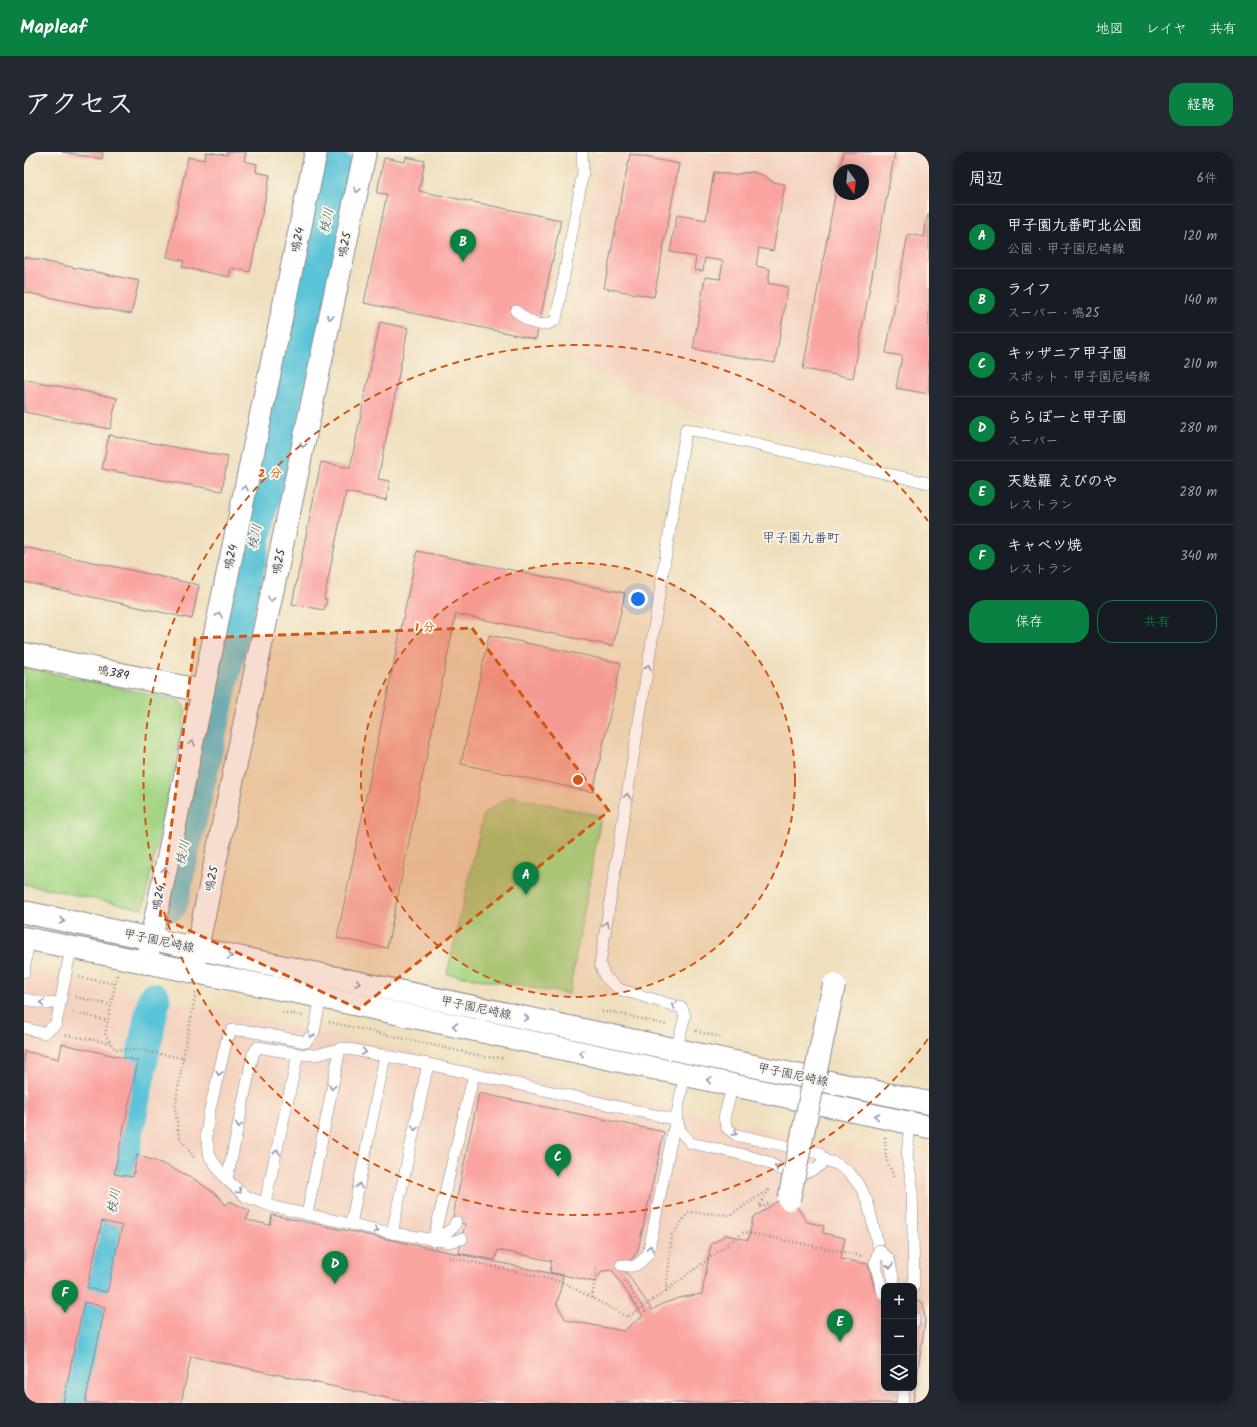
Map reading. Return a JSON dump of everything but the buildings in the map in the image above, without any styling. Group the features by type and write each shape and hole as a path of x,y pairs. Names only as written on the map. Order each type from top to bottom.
{"street":[{"name":"鳴24","path":"146,963 316,152"},
{"name":"鳴25","path":"194,982 197,950 365,152"},
{"name":"鳴389","path":"24,654 202,692"},
{"name":"甲子園尼崎線","path":"24,912 197,950 929,1102"},
{"name":"甲子園尼崎線","path":"27,939 146,963 194,982 321,998 685,1074 733,1086 919,1125"},
{"path":"780,1194 834,985"}],"lane":[{"path":"516,311 527,320 539,324 545,325 556,320 583,172 583,153"},
{"path":"676,1050 685,1016 682,1008 619,989 604,976 600,964 686,429 929,483"},
{"path":"24,972 27,939"},
{"path":"24,1028 44,1033 56,1024 70,948"},
{"path":"321,998 314,1032 306,1042 248,1031 232,1030 227,1039 209,1113 206,1136 210,1157 228,1180 245,1196 274,1207 434,1241 449,1242 462,1239"},
{"path":"24,999 48,1004 60,1001"},
{"path":"228,1180 253,1054 258,1047 316,1056 343,1048 428,1064 677,1120"},
{"path":"307,1214 340,1049"},
{"path":"266,1204 298,1054"},
{"path":"351,1224 385,1056"},
{"path":"392,1233 428,1064"},
{"path":"434,1241 474,1074"},
{"path":"621,1265 629,1267 638,1265 648,1254 677,1120 685,1074"},
{"path":"733,1086 724,1118 727,1128 736,1135 819,1153 825,1161 835,1163 849,1172 861,1188 868,1203 879,1250 875,1263 881,1289"},
{"path":"677,1120 681,1132 691,1144 745,1155 767,1162 780,1170 804,1173 815,1169 825,1161"},
{"path":"914,1283 912,1184 906,1156 919,1125"},
{"path":"434,1241 453,1228 456,1222"},
{"path":"879,1250 889,1259 894,1283"},
{"path":"902,1403 904,1391"}],"path":[{"path":"117,975 105,1034 115,1049 139,1050 183,1058 194,982"},
{"path":"74,976 115,984"},
{"path":"71,995 111,1004"},
{"path":"68,1011 108,1021"},
{"path":"46,1031 111,1043"},
{"path":"885,1137 886,1158 896,1180"},
{"path":"763,1207 759,1206 780,1194"},
{"path":"666,1291 744,1232 868,1257"},
{"path":"592,1298 597,1266"},
{"path":"624,1280 647,1314"}],"highlighted area":[{"path":"472,628 609,811 359,1009 160,917 195,638"}],"shaded area":[{"path":"602,152 929,152 929,460 677,408 563,358"},
{"path":"24,969 928,1163 929,1332 919,1403 24,1403"}],"green space":[{"path":"24,667 180,701 186,710 143,909 24,884"},
{"path":"511,796 601,816 569,994 447,974 484,813"}],"waterway":[{"name":"枝川","path":"171,905 339,169"},
{"name":"枝川","path":"73,1403 154,999"}],"place":[{"name":"ライフ","path":"463,262"},
{"name":"甲子園九番町北公園","path":"526,895"},
{"name":"キッザニア甲子園","path":"558,1177"},
{"name":"ららぽーと甲子園","path":"335,1284"},
{"name":"キャベツ焼","path":"65,1313"},
{"name":"天麩羅 えびのや","path":"840,1342"}],"district":[{"name":"甲子園九番町","path":"801,538"}]}
